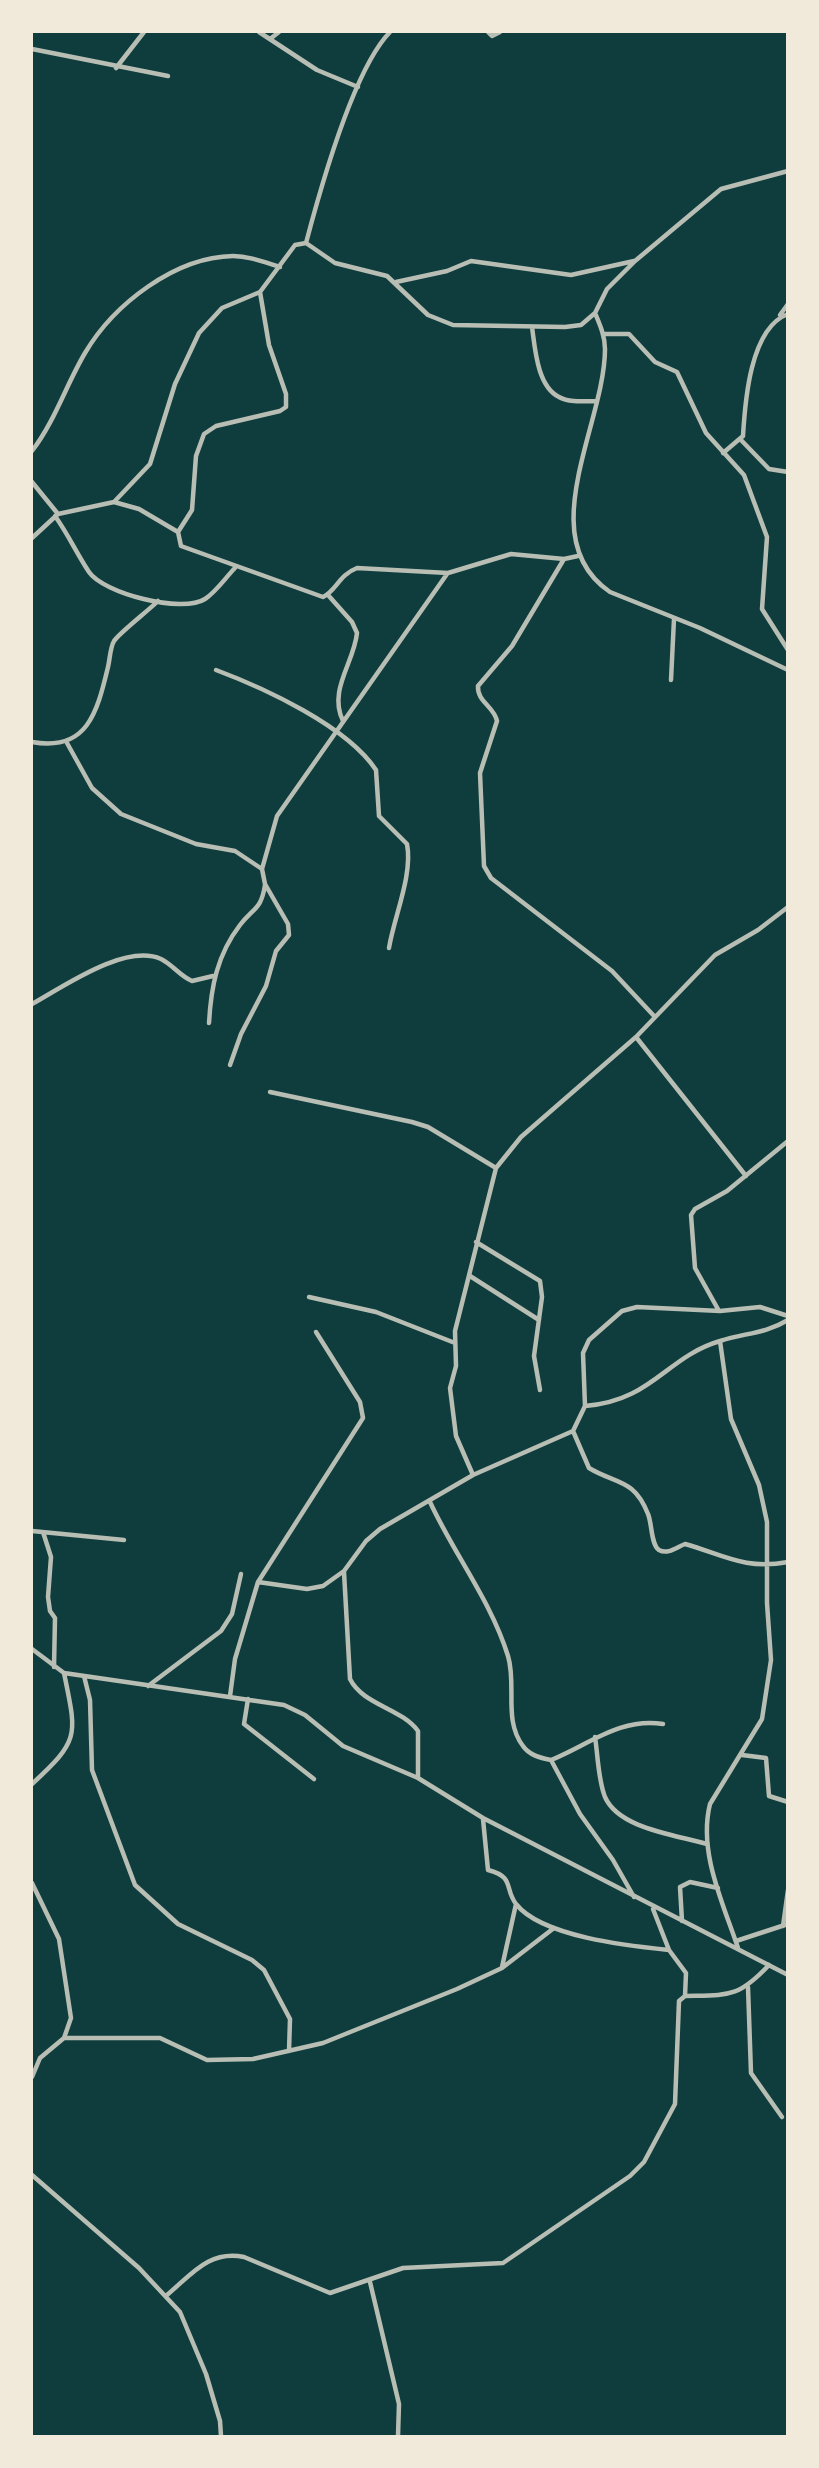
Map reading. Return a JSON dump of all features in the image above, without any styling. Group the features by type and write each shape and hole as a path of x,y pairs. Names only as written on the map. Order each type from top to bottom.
{"street":[{"path":"116,68 144,32"},
{"path":"259,32 317,70 358,87"},
{"path":"270,39 279,32"},
{"path":"306,243 320,193 358,87 390,32"},
{"path":"488,32 492,36 500,32"},
{"path":"32,49 116,68 168,76"},
{"path":"114,502 150,464 175,384 200,333 222,308 260,292 295,245 306,243 335,263 387,276 428,315 442,322 532,327 581,325 595,313 607,289 697,206 720,189 788,171"},
{"path":"32,451 46,432 87,349 106,325 136,298 169,274 195,262 234,256 280,267"},
{"path":"396,282 447,271 471,261 571,275 635,261"},
{"path":"260,292 269,345 286,394 286,407 280,411 216,426 204,434 196,456 196,493 192,510 178,532 181,546 235,568 318,596 328,595"},
{"path":"723,453 741,440 747,384 754,360 788,304"},
{"path":"595,313 603,334 603,368 576,492 573,525 578,556 598,584 610,592 788,670"},
{"path":"779,317 788,314"},
{"path":"532,327 542,376 554,393 559,398 597,401"},
{"path":"603,334 629,334 655,362 677,372 706,433 744,475 767,537 762,609 788,650"},
{"path":"741,440 769,468 788,472"},
{"path":"32,482 57,515 89,572 98,581 137,597 181,604 205,599 235,568"},
{"path":"32,538 57,515 114,502 139,509 178,532"},
{"path":"328,595 338,580 357,568 448,573 511,554 564,559 578,556"},
{"path":"564,559 512,646 478,686 479,697 494,713 497,721 480,773 484,866 491,878 612,971 655,1017"},
{"path":"230,1065 241,1034 266,986 276,951 289,935 288,924 265,884 262,869 277,816 290,793 336,733 448,573"},
{"path":"328,595 352,622 357,633 339,689 337,702 343,721"},
{"path":"32,742 67,743 79,735 102,691 114,641 158,601"},
{"path":"671,680 674,619"},
{"path":"216,670 269,690 336,733 376,770 379,816 407,844 405,885 391,928 389,948"},
{"path":"67,743 92,788 121,814 196,844 235,850 262,869"},
{"path":"209,1023 213,976 239,926 262,903 265,884"},
{"path":"474,1475 452,1420 450,1388 456,1366 455,1331 496,1168 522,1137 636,1037 715,955 758,930 788,907"},
{"path":"32,1003 81,976 130,956 147,956 162,960 192,981 213,976"},
{"path":"636,1037 746,1176"},
{"path":"270,1092 412,1122 428,1128 496,1168"},
{"path":"720,1311 699,1281 695,1268 691,1215 746,1176 788,1141"},
{"path":"476,1242 540,1281 539,1320 534,1356 540,1390"},
{"path":"470,1276 539,1320"},
{"path":"309,1297 376,1312 455,1343"},
{"path":"258,1582 307,1589 323,1586 344,1571 366,1542 380,1530 474,1475 573,1431 585,1406 583,1353 589,1340 611,1318 637,1307 720,1311 760,1307 788,1318"},
{"path":"585,1406 626,1398 651,1385 701,1349 720,1340 758,1334 788,1318"},
{"path":"230,1696 235,1659 258,1582 363,1418 360,1402 316,1332"},
{"path":"720,1340 731,1419 764,1502 769,1565 766,1603 771,1660 767,1704 762,1719 742,1755 710,1804 707,1844 738,1948"},
{"path":"573,1431 590,1468 616,1478 638,1494 648,1513 654,1545 660,1550 667,1552 685,1544 718,1558 769,1565 788,1562"},
{"path":"430,1502 481,1595 510,1661 512,1722 522,1745 532,1754 551,1760 580,1814 613,1860 635,1899"},
{"path":"32,1531 124,1540"},
{"path":"43,1532 51,1557 48,1597 55,1622 54,1668"},
{"path":"344,1571 350,1679 360,1692 410,1721 418,1731 418,1778"},
{"path":"148,1686 221,1631 232,1614 241,1574"},
{"path":"32,1649 64,1673 284,1705 305,1715 343,1746 418,1778 483,1818 561,1856 635,1899 788,1975"},
{"path":"32,1784 63,1755 73,1734 64,1673"},
{"path":"84,1676 90,1700 92,1770 135,1885 178,1924 252,1960 264,1970 290,2019 289,2051"},
{"path":"248,1699 244,1724 314,1779"},
{"path":"551,1760 595,1737 637,1723 663,1724"},
{"path":"595,1737 602,1788 610,1805 627,1819 707,1844"},
{"path":"742,1755 766,1758 769,1796 788,1802"},
{"path":"483,1818 488,1870 498,1873 509,1882 516,1904 502,1968"},
{"path":"682,1922 680,1887 690,1882 718,1888"},
{"path":"32,1883 59,1939 71,2018 64,2038 40,2058 32,2077"},
{"path":"736,1941 785,1925 788,1890"},
{"path":"516,1904 554,1928 586,1938 669,1951"},
{"path":"167,2295 213,2258 229,2254 264,2265 319,2291 340,2292 403,2268 503,2263 630,2176 644,2162 676,2104 677,2010 685,1996 686,1973 669,1951 653,1908"},
{"path":"64,2038 160,2038 207,2060 218,2061 253,2059 289,2051 323,2043 502,1968 554,1928"},
{"path":"685,1996 722,1994 748,1987 769,1965"},
{"path":"748,1987 751,2073 782,2117"},
{"path":"32,2175 167,2295 180,2312 206,2374 220,2421 221,2437"},
{"path":"370,2281 399,2404 398,2437"}]}
